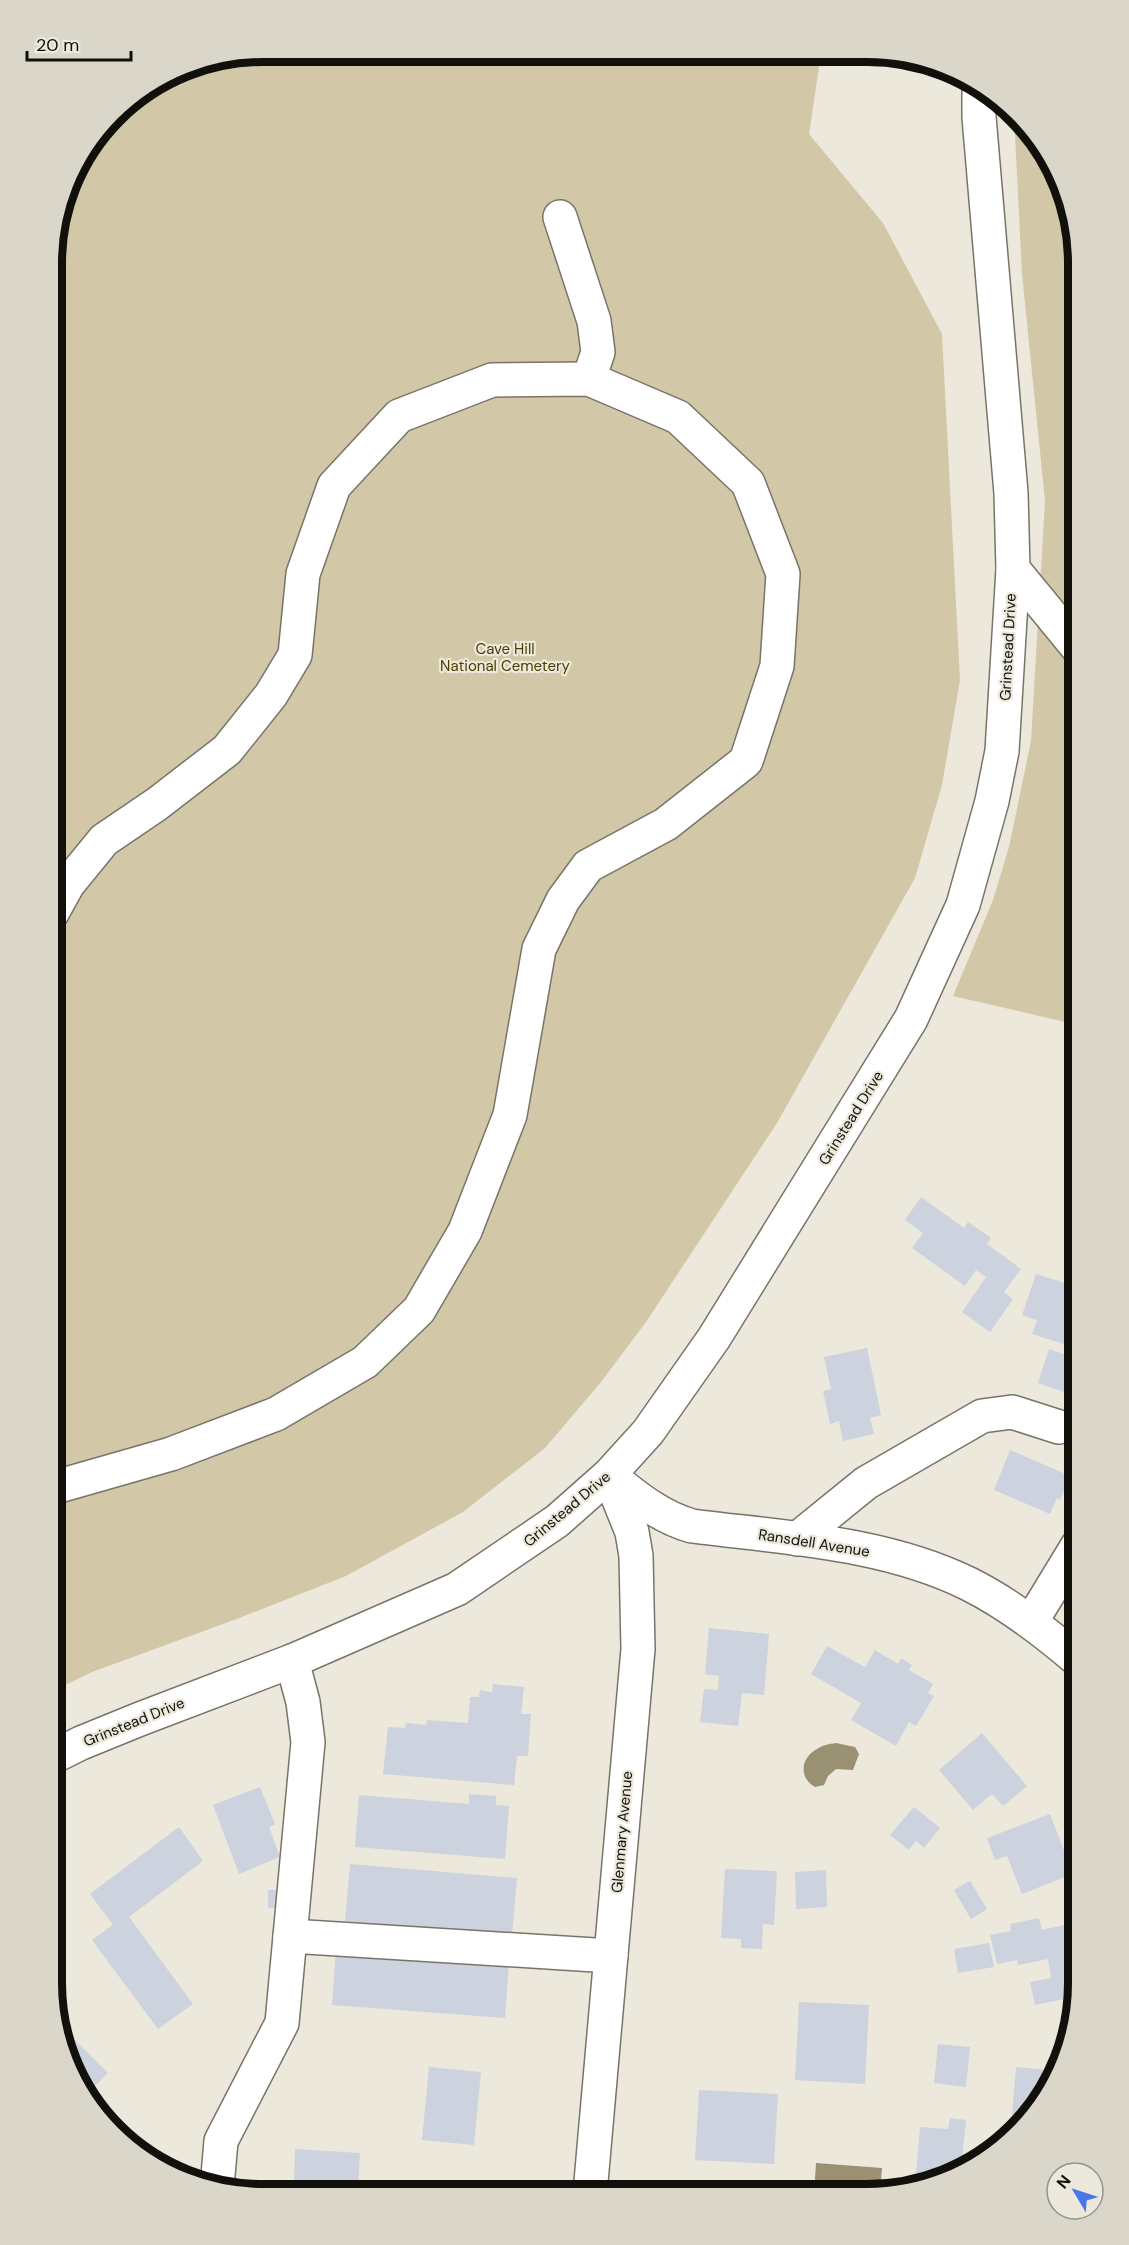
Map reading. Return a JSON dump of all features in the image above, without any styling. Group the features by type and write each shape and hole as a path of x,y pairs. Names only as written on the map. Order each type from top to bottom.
{"main road":[{"name":"Grinstead Drive","path":"62,1752 140,1719 292,1662 458,1589 538,1535 609,1475 648,1432 714,1338 911,1019 963,905 992,801 1002,751 1013,569 1011,493 979,96"},
{"path":"560,218 594,321 598,352 589,379"},
{"path":"62,895 68,884 104,840 157,804 227,750 271,695 295,655 303,574 334,486 399,416 492,380 589,379 678,417 748,483 783,574 777,666 746,761 666,824 588,866 563,900 539,950 510,1115 465,1231 420,1310 365,1362 276,1414 171,1454 62,1485"},
{"path":"1013,569 1068,636"},
{"path":"797,1539 866,1483 982,1416 1012,1412 1059,1427"},
{"name":"Ransdell Avenue","path":"609,1475 673,1521 693,1526 852,1546 932,1568 1006,1604 1067,1651"},
{"name":"Glenmary Avenue","path":"591,2184 638,1648 636,1556 632,1532 609,1475"},
{"path":"1031,1622 1067,1563"},
{"path":"218,2178 221,2141 282,2023 308,1742 303,1702 292,1662"},
{"path":"290,1936 611,1956"}],"green space":[{"name":"Cave Hill National Cemetery","path":"250,62 820,62 809,134 883,223 942,334 960,680 942,785 915,878 777,1123 646,1322 601,1382 545,1448 463,1512 346,1576 92,1672 62,1687 62,250 68,211 82,174 103,140 120,120 140,103 162,88 186,77 223,65"},
{"path":"1015,127 1034,151 1057,198 1066,236 1068,263 1068,1023 953,996 993,900 1009,847 1031,741 1045,501 1022,274"}],"shaded area":[{"path":"836,1743 855,1747 859,1754 853,1770 836,1769 828,1776 824,1785 815,1787 806,1779 804,1773 807,1757 817,1749"},
{"path":"816,2163 882,2168 881,2183 815,2184"}],"building":[{"path":"921,1197 964,1228 968,1222 991,1238 987,1244 1021,1269 1004,1292 1013,1299 990,1332 962,1312 986,1277 976,1270 965,1286 912,1248 923,1233 905,1220"},
{"path":"1036,1274 1067,1284 1067,1336 1064,1344 1032,1334 1037,1320 1022,1315"},
{"path":"867,1348 881,1415 870,1418 874,1434 843,1441 839,1421 830,1424 823,1391 831,1389 824,1357"},
{"path":"1049,1349 1067,1355 1067,1393 1038,1383"},
{"path":"1010,1450 1067,1475 1067,1482 1060,1500 1057,1498 1050,1514 994,1490"},
{"path":"709,1628 769,1634 764,1695 742,1693 738,1726 700,1722 704,1689 718,1690 719,1676 705,1674"},
{"path":"827,1646 865,1667 875,1650 898,1664 901,1658 912,1665 909,1670 933,1684 928,1693 934,1696 916,1726 909,1722 896,1746 851,1720 861,1703 811,1674"},
{"path":"493,1684 524,1687 521,1714 531,1714 528,1756 517,1756 514,1785 383,1774 388,1727 405,1728 406,1723 426,1725 427,1720 468,1723 470,1697 479,1697 480,1690 492,1692"},
{"path":"982,1733 1027,1786 1003,1806 992,1794 973,1810 939,1770"},
{"path":"260,1787 275,1824 269,1827 280,1857 239,1874 213,1805"},
{"path":"469,1794 496,1796 496,1805 509,1806 505,1859 355,1847 359,1795 469,1804"},
{"path":"914,1807 940,1828 924,1848 916,1841 909,1850 890,1835"},
{"path":"1050,1814 1067,1859 1067,1876 1022,1894 1007,1856 995,1860 987,1838"},
{"path":"179,1827 203,1861 129,1917 193,2004 158,2029 92,1940 113,1925 90,1894"},
{"path":"350,1864 517,1878 512,1936 345,1921"},
{"path":"725,1869 777,1871 774,1925 763,1924 762,1949 741,1948 741,1939 721,1938"},
{"path":"826,1870 827,1907 796,1909 795,1872"},
{"path":"970,1881 987,1909 971,1919 954,1890"},
{"path":"268,1890 285,1890 284,1908 268,1908"},
{"path":"1039,1918 1042,1930 1065,1925 1067,1930 1067,1998 1035,2005 1030,1982 1051,1978 1048,1959 1018,1965 1017,1960 997,1964 990,1935 1011,1931 1010,1924"},
{"path":"989,1943 994,1967 958,1973 954,1949"},
{"path":"336,1949 509,1961 505,2018 332,2005"},
{"path":"799,2002 869,2005 865,2084 795,2080"},
{"path":"68,2033 108,2073 92,2089 82,2071"},
{"path":"938,2044 970,2047 966,2087 934,2083"},
{"path":"429,2067 481,2072 474,2145 422,2140"},
{"path":"1016,2067 1047,2070 1026,2105 1016,2117 1012,2116"},
{"path":"699,2090 778,2094 774,2164 695,2160"},
{"path":"950,2118 966,2120 962,2159 916,2177 920,2127 948,2129"},
{"path":"295,2149 360,2153 358,2184 294,2184"}]}
